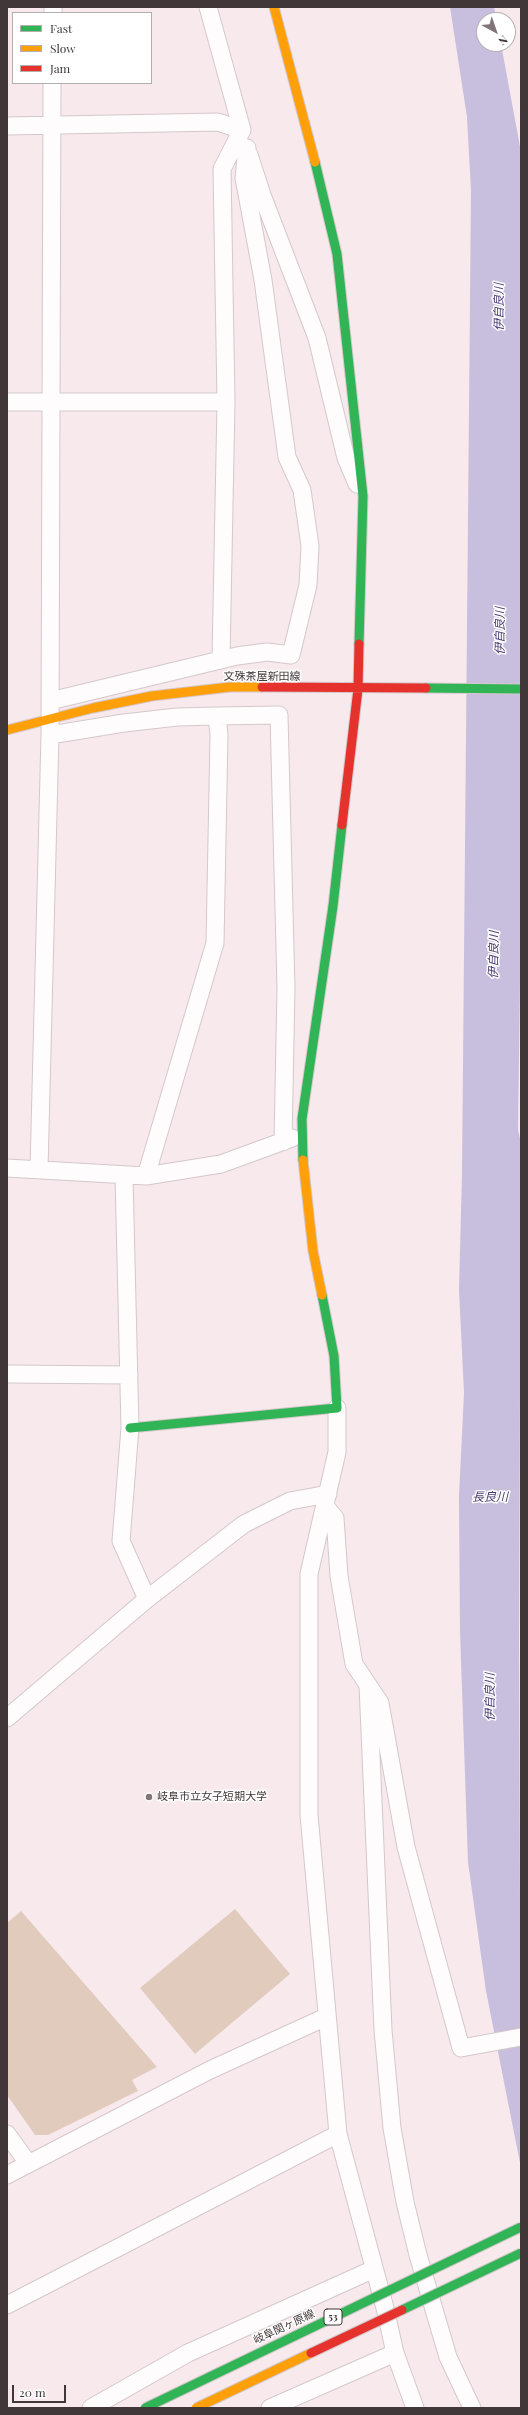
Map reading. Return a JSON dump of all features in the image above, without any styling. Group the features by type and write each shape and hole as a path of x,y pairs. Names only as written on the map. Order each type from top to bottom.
{"street":[{"path":"208,7 247,148 262,194 317,338 346,458 363,496"},
{"path":"274,7 301,102 337,254 363,496 358,689 333,906 302,1134 303,1176 313,1251 334,1356 337,1408 337,1452 309,1574 307,1635 309,1815 326,2017 338,2134 395,2353 415,2408"},
{"path":"39,1169 50,727 52,84"},
{"path":"7,126 218,122 242,130"},
{"path":"220,660 226,402 222,169 242,130"},
{"path":"50,701 220,660 267,652 291,655 308,585 310,546 302,490 287,457 263,280 244,178 247,148"},
{"path":"7,402 226,402"},
{"name":"文殊茶屋新田線","path":"7,730 50,727 152,696 230,687 521,690"},
{"path":"50,727 177,717 279,715 286,988 283,1142"},
{"path":"146,1176 215,943 219,735 217,716"},
{"path":"7,1168 124,1176 146,1176 221,1164 302,1134"},
{"path":"124,1176 130,1428 121,1541 147,1599"},
{"path":"7,1374 129,1375"},
{"path":"130,1428 337,1408"},
{"path":"7,1718 147,1599 244,1524 290,1500 326,1500"},
{"path":"326,1500 335,1518 339,1576 354,1664 380,1703 406,1846 461,2048 521,2037"},
{"path":"368,1686 383,2030 392,2128 405,2202 418,2255 448,2357 472,2408"},
{"path":"7,2175 210,2070 326,2017"},
{"path":"7,2134 28,2164"},
{"path":"7,2305 338,2134"},
{"name":"岐阜関ヶ原線","path":"145,2408 521,2227"},
{"name":"53","path":"196,2408 521,2253"},
{"path":"91,2408 188,2353 374,2269"},
{"path":"270,2408 395,2353"}],"shaded area":[{"path":"235,1909 290,1974 195,2054 140,1988"},
{"path":"21,1911 157,2067 132,2080 138,2091 48,2135 35,2135 7,2095 7,1923"}],"water":[{"name":"長良川","path":"450,7 494,7 495,12 476,12 476,52 502,52 521,152 521,907 518,1130 521,1143 519,1642 521,2168 486,1991 468,1862 460,1631 459,1496 464,1393 459,1290 462,1174 471,191 467,117"}],"traffic: fast":[{"path":"315,162 337,254 363,496 359,644"},
{"path":"426,688 521,689"},
{"path":"303,1160 302,1119 333,906 342,825"},
{"path":"130,1428 337,1408 334,1356 322,1295"},
{"path":"145,2408 521,2227"},
{"path":"402,2310 521,2253"}],"traffic: slow":[{"path":"274,7 315,162"},
{"path":"7,730 93,708 152,696 230,687 262,687"},
{"path":"303,1160 313,1251 322,1295"},
{"path":"196,2408 311,2353"}],"traffic: jam":[{"path":"342,825 358,689 359,644"},
{"path":"262,687 426,688"},
{"path":"311,2353 402,2310"}],"place":[{"name":"岐阜市立女子短期大学","path":"149,1797"}],"water label":[{"name":"伊自良川","path":"499,307"},
{"name":"伊自良川","path":"500,631"},
{"name":"伊自良川","path":"494,955"},
{"name":"伊自良川","path":"490,1697"}]}
